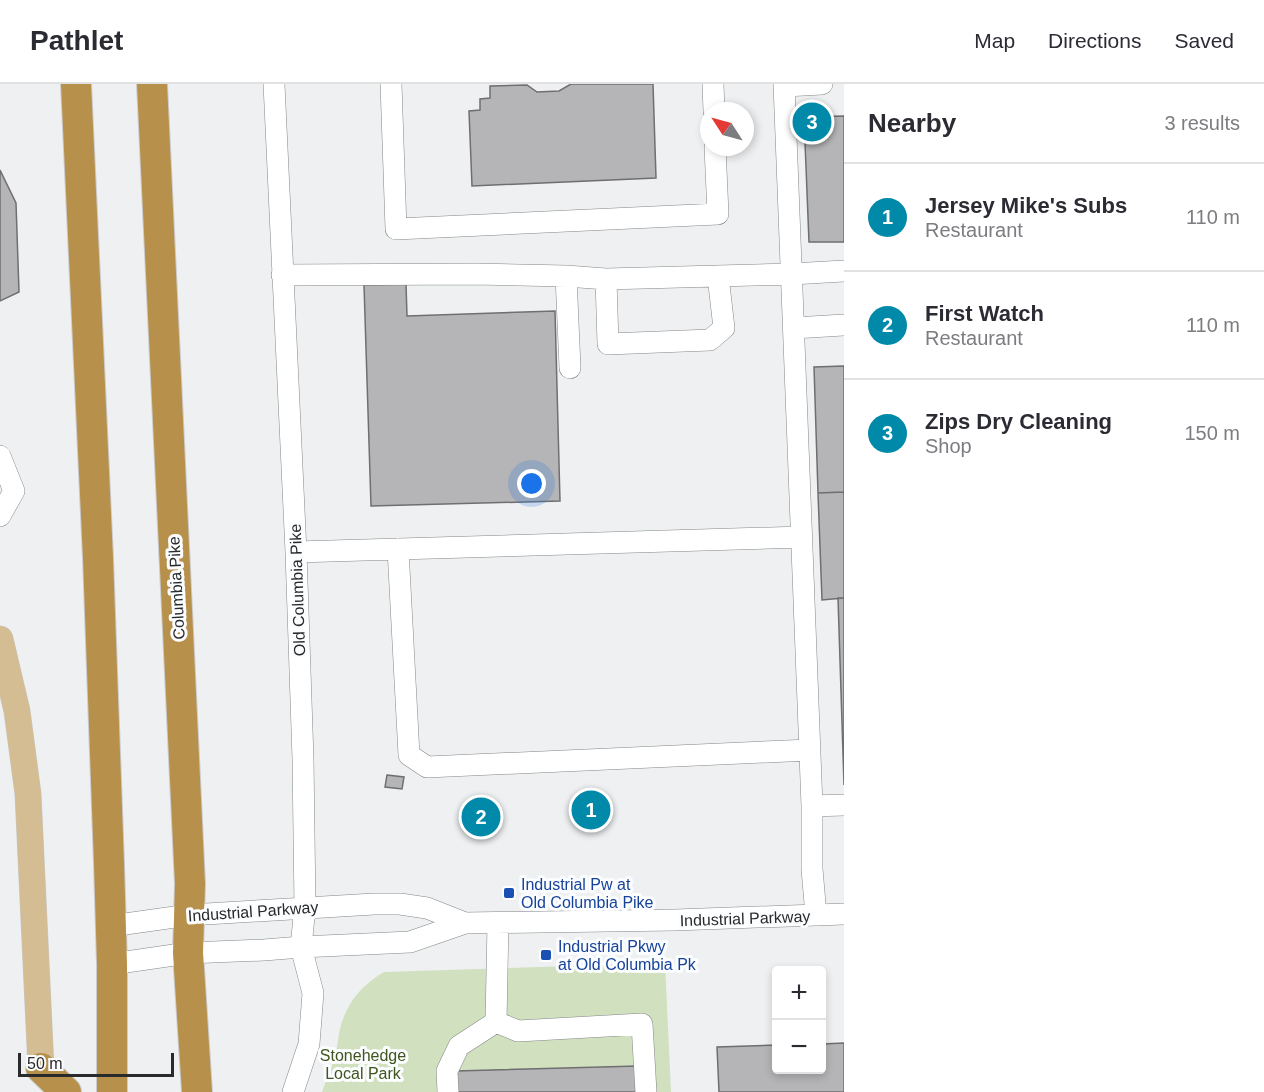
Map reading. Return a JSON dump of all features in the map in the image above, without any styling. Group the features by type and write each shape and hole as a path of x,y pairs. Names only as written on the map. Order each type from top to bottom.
{"highway":[{"path":"76,84 98,558 112,964 112,1092"},
{"name":"Columbia Pike","path":"152,84 190,884 188,952 197,1092"},
{"path":"41,1080 66,1092"}],"main road":[{"path":"0,639 17,711 28,794 41,1080"}],"street":[{"name":"Old Columbia Pike","path":"274,84 296,552 303,759 305,907 301,947 313,993 309,1044 293,1092"},
{"path":"391,84 396,229 718,214 715,156"},
{"path":"713,84 714,102"},
{"path":"816,915 812,869 810,750 784,85 822,84"},
{"path":"282,275 476,274 606,279 844,271"},
{"path":"566,276 570,368"},
{"path":"606,279 608,344 710,340 724,328 718,276"},
{"path":"794,328 844,325"},
{"path":"0,456 14,491 0,516"},
{"path":"296,552 802,537"},
{"path":"398,549 409,755 427,766 810,750"},
{"path":"812,806 844,805"},
{"name":"Industrial Parkway","path":"111,926 189,915 305,907 400,904 427,908 465,923"},
{"name":"Industrial Parkway","path":"112,964 188,952 410,942 465,923 844,914"},
{"path":"496,1022 498,923"},
{"path":"448,1092 447,1071 459,1046 496,1022"},
{"path":"496,1022 518,1031 642,1024 646,1092"}],"green space":[{"name":"Stonehedge Local Park","path":"665,963 671,1092 322,1092 335,1057 340,1029 348,1008 369,982 384,972"}],"building":[{"path":"571,84 653,84 656,178 472,186 469,111 480,110 480,99 490,98 490,86 527,85 537,92 559,91"},
{"path":"844,116 844,242 809,242 804,117"},
{"path":"0,170 16,203 19,292 0,301"},
{"path":"406,284 407,316 555,311 560,501 371,506 364,285"},
{"path":"844,366 844,492 818,493 814,367"},
{"path":"844,492 844,598 822,600 818,493"},
{"path":"838,598 844,598 844,785"},
{"path":"387,775 404,777 402,789 385,787"},
{"path":"844,1043 844,1092 719,1092 717,1047 772,1045 772,1074 826,1074 826,1044"},
{"path":"638,1066 639,1092 456,1092 456,1071"}],"place":[{"name":"Zips Dry Cleaning","path":"812,122"},
{"name":"Jersey Mike's Subs","path":"591,810"},
{"name":"First Watch","path":"481,817"},
{"name":"Industrial Pw at Old Columbia Pike","path":"509,893"},
{"name":"Industrial Pkwy at Old Columbia Pk","path":"546,955"}]}
